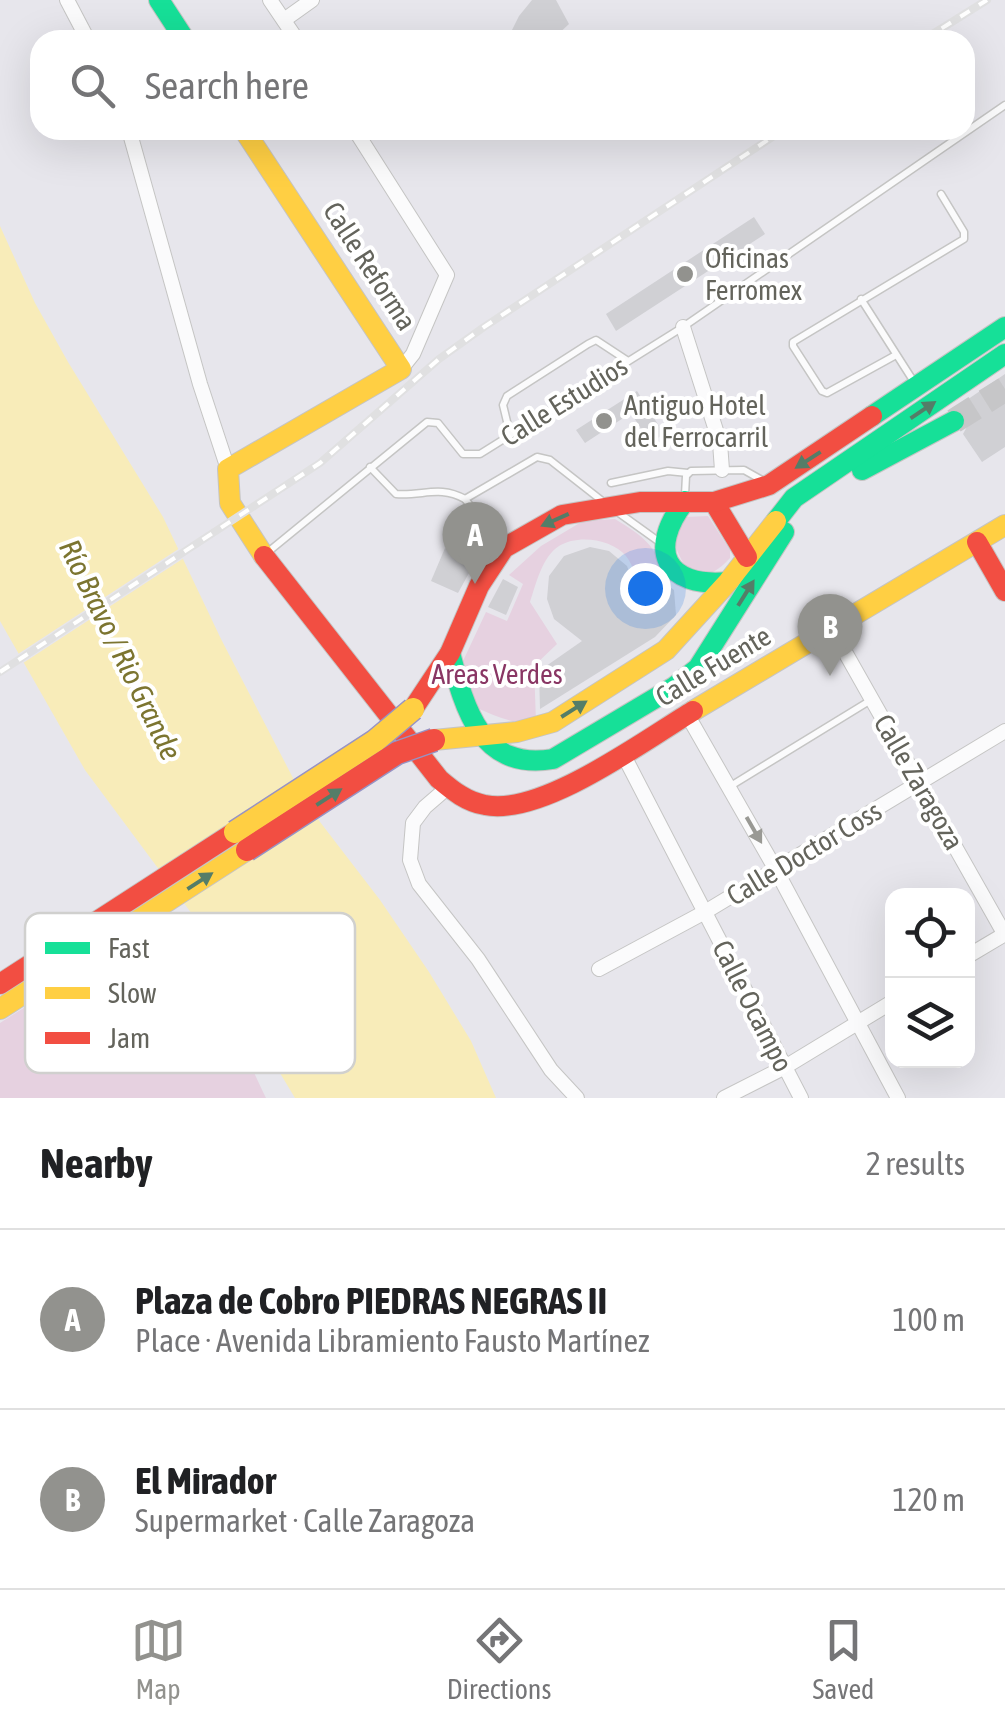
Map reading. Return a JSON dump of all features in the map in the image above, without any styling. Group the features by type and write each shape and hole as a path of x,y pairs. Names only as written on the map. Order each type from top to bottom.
{"main road":[{"path":"159,0 178,30"},
{"name":"Calle Reforma","path":"228,469 401,368 251,140"},
{"path":"138,913 241,841 413,710 450,652 478,586 504,548 562,514 609,494 714,502 769,485 1005,327"},
{"path":"120,913 397,753 434,740 533,730 616,682 666,650 728,582 794,498 1005,354"},
{"path":"450,652 460,690 482,734 501,755 523,763 552,759 686,680 709,652 792,521 809,505 873,464 954,421"},
{"path":"228,469 230,503 236,518 448,788"},
{"path":"685,502 666,530 663,544 676,572 690,581 728,582"},
{"path":"714,502 747,558"},
{"name":"Calle Fuente","path":"448,788 474,803 495,808 518,807 544,798 1005,525"},
{"path":"977,542 1005,591"},
{"path":"0,984 25,969"},
{"path":"0,1009 25,992"}],"street":[{"path":"66,0 82,30"},
{"path":"270,0 290,30"},
{"path":"284,20 312,0"},
{"path":"132,140 200,384 228,469"},
{"path":"361,140 447,280 414,354 401,368"},
{"path":"682,327 720,443 722,470"},
{"name":"Calle Zaragoza","path":"832,629 1005,934"},
{"path":"688,716 898,1098"},
{"name":"Calle Doctor Coss","path":"599,969 705,912 1005,731"},
{"name":"Calle Ocampo","path":"623,754 801,1098"},
{"path":"448,788 413,823 410,860 419,884 478,959 551,1070 577,1098"},
{"path":"975,952 1005,934"},
{"path":"724,1098 785,1068 885,1006"}],"lane":[{"name":"Calle Estudios","path":"975,127 1005,106"},
{"name":"Calle Estudios","path":"263,556 370,466 433,420 463,454 472,457 682,327 955,140"},
{"path":"896,355 827,394 793,346 796,338 964,239 964,232 941,194"},
{"path":"861,299 917,387"},
{"path":"510,435 502,405 507,396 588,344 596,340 628,361"},
{"path":"465,499 537,457 544,457 609,494 663,544"},
{"path":"370,466 396,494 450,491 465,499 504,548"},
{"path":"609,494 668,471 748,472 769,485"},
{"path":"685,502 688,472"},
{"path":"728,787 872,699"}],"green space":[{"path":"708,516 730,550 730,558 703,575 683,562 674,540 685,517"},
{"name":"Areas Verdes","path":"615,519 647,542 665,577 640,593 629,560 620,550 585,539 559,546 544,564 530,602 557,644 534,666 536,722 514,721 477,708 463,661 486,612 507,621 523,584 509,575 541,546 583,521"},
{"path":"25,1008 25,1073 254,1073 266,1098 0,1098 0,1023"}],"water":[{"name":"Río Bravo / Rio Grande","path":"0,226 35,303 68,362 163,517 307,805 429,972 471,1041 496,1098 295,1098 280,1073 355,1073 355,913 191,913 85,770 0,621"}],"pier":[{"path":"183,546 187,556 20,665 15,656"}],"building":[{"path":"532,0 556,0 569,24 563,30 512,30"},
{"name":"Oficinas Ferromex","path":"754,217 765,234 616,331 606,314"},
{"path":"1005,374 1005,447 982,462 963,434 970,421 968,413 958,406"},
{"name":"Antiguo Hotel del Ferrocarril","path":"637,391 664,434 650,443 631,413 585,443 576,430"},
{"path":"590,547 609,551 627,566 636,591 633,609 670,587 674,590 676,615 655,637 540,709 539,671 582,641 554,619 547,599 549,576 564,556"},
{"path":"445,548 474,564 458,593 431,581"},
{"path":"503,579 518,587 506,615 488,607"}],"tunnel":[{"path":"954,421 1005,389"}],"railway":[{"path":"939,30 987,0"},
{"path":"0,672 320,463 439,359 768,140"}],"traffic: fast":[{"path":"159,0 178,30"},
{"path":"872,416 1005,327"},
{"path":"776,521 794,498 1005,354"},
{"path":"862,470 954,421"},
{"path":"685,501 667,535 665,550 669,562 689,579 728,582"},
{"path":"450,653 470,715 493,746 509,756 553,759 674,687 698,668 784,532"}],"traffic: slow":[{"path":"251,140 401,369 228,469 230,503 264,556"},
{"path":"434,740 517,732 553,722 666,650 728,582 776,521"},
{"path":"693,711 1005,525"},
{"path":"235,832 375,741 413,709"},
{"path":"149,913 247,850"},
{"path":"0,1009 25,993"}],"traffic: jam":[{"path":"413,709 450,653 479,586 504,548 562,515 640,502 714,502 769,485 872,416"},
{"path":"714,502 747,557"},
{"path":"977,542 1005,591"},
{"path":"264,556 439,779 472,801 508,806 563,788 693,711"},
{"path":"247,850 397,753 434,740"},
{"path":"110,913 235,832"},
{"path":"0,984 25,968"}],"place":[{"name":"Oficinas Ferromex","path":"685,274"},
{"name":"Antiguo Hotel del Ferrocarril","path":"604,421"},
{"name":"Plaza de Cobro PIEDRAS NEGRAS II","path":"475,584"},
{"name":"El Mirador","path":"830,676"}]}
